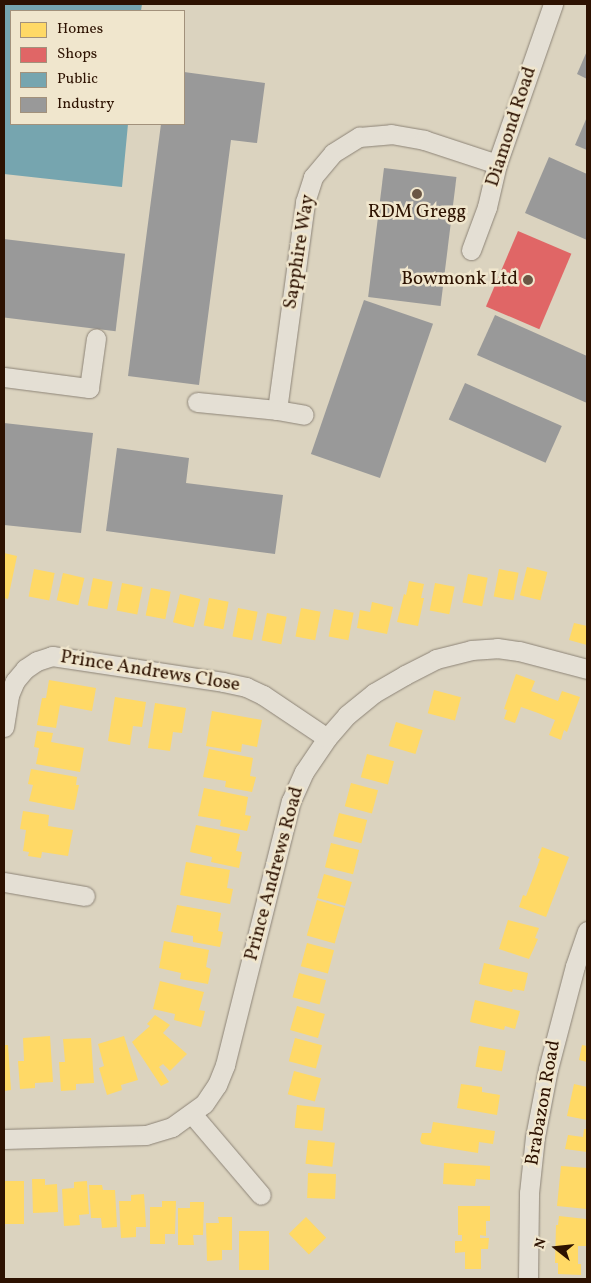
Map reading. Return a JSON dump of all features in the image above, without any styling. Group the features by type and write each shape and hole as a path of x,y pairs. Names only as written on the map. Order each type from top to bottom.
{"street":[{"name":"Diamond Road","path":"472,250 497,164 553,4"},
{"name":"Sapphire Way","path":"277,410 305,202 313,177 333,153 359,137 391,134 424,140 497,164"},
{"path":"4,377 89,388 96,338"},
{"path":"197,402 277,410 304,415"},
{"name":"Prince Andrews Road","path":"4,1139 146,1135 172,1127 204,1104 225,1065 291,801 304,772 326,738 346,716 374,693 428,663 471,650 496,648 519,651 587,669"},
{"name":"Prince Andrews Close","path":"4,727 9,695 15,681 25,669 37,660 52,656 138,668 246,687 263,696 326,738"},
{"path":"4,882 85,896"},
{"name":"Brabazon Road","path":"528,1279 529,1193 536,1137 548,1069 575,966 587,931"},
{"path":"192,1114 261,1195"}],"building: Homes":[{"path":"4,553 17,556 8,599 4,598"},
{"path":"527,567 547,572 540,600 520,595"},
{"path":"34,569 55,573 49,600 29,596"},
{"path":"499,569 519,573 513,600 494,596"},
{"path":"63,573 84,578 78,605 57,600"},
{"path":"468,574 488,578 482,606 462,602"},
{"path":"93,578 113,582 107,609 88,605"},
{"path":"409,581 424,584 421,598 424,598 418,626 397,622"},
{"path":"122,583 143,587 137,614 117,610"},
{"path":"435,583 455,587 449,614 430,610"},
{"path":"151,588 171,592 165,619 146,615"},
{"path":"180,594 200,599 193,627 173,622"},
{"path":"209,598 229,602 223,629 204,625"},
{"path":"372,602 393,607 387,634 357,628 360,610 370,612"},
{"path":"238,608 258,612 252,640 232,636"},
{"path":"301,608 321,612 315,640 295,636"},
{"path":"334,609 354,613 348,640 329,636"},
{"path":"267,613 287,617 281,644 262,640"},
{"path":"574,623 587,626 587,645 569,640"},
{"path":"516,674 535,681 531,691 558,701 562,691 580,697 567,732 564,730 561,740 549,735 555,720 538,713 521,707 515,723 504,719 507,710 504,709"},
{"path":"49,680 96,688 92,711 60,705 56,728 37,725 42,698 46,698"},
{"path":"434,690 461,697 455,720 428,713"},
{"path":"115,697 146,702 142,727 133,726 130,745 108,741"},
{"path":"155,703 186,708 182,733 173,732 170,751 148,748"},
{"path":"212,711 262,720 257,747 242,744 241,752 206,746"},
{"path":"396,722 423,730 415,754 389,746"},
{"path":"37,731 53,733 51,742 84,748 80,772 36,764 39,748 34,747"},
{"path":"209,749 253,758 250,776 256,777 252,792 225,787 226,781 203,777"},
{"path":"367,754 394,761 388,784 361,777"},
{"path":"31,769 77,777 76,785 79,785 74,810 29,801 33,785 28,784"},
{"path":"351,783 378,790 372,813 345,806"},
{"path":"204,788 248,797 245,815 251,816 247,831 220,826 221,820 198,816"},
{"path":"23,811 49,815 48,826 73,830 68,856 42,852 41,858 28,856 29,852 23,851 26,830 20,829"},
{"path":"339,813 367,820 361,843 333,836"},
{"path":"196,825 240,834 236,851 242,852 239,868 211,862 212,857 190,852"},
{"path":"331,843 359,850 353,874 325,867"},
{"path":"542,847 569,857 546,917 519,907 523,895 526,896 533,878"},
{"path":"186,862 230,870 227,888 233,889 230,904 180,895"},
{"path":"324,874 352,882 345,906 317,898"},
{"path":"317,900 345,908 335,944 307,936"},
{"path":"177,905 221,913 218,931 223,932 220,947 193,942 193,936 171,932"},
{"path":"508,920 539,928 535,938 538,939 529,959 499,949"},
{"path":"164,941 209,950 206,967 211,969 208,984 180,979 181,973 159,968"},
{"path":"307,943 334,950 328,973 301,966"},
{"path":"484,963 528,973 524,991 513,989 512,992 479,984"},
{"path":"299,973 326,980 320,1004 293,997"},
{"path":"160,981 204,992 199,1010 205,1011 201,1027 174,1020 175,1014 153,1009"},
{"path":"475,1000 520,1011 515,1029 505,1026 504,1030 470,1022"},
{"path":"297,1006 325,1014 318,1038 290,1030"},
{"path":"155,1015 170,1025 163,1033 187,1054 170,1071 163,1064 159,1067 169,1082 161,1086 132,1042 150,1026 147,1024"},
{"path":"50,1036 53,1082 35,1083 35,1088 20,1089 18,1061 24,1061 23,1038"},
{"path":"124,1036 138,1080 121,1085 122,1090 107,1095 99,1068 104,1066 98,1044"},
{"path":"91,1038 94,1083 76,1084 76,1090 61,1091 59,1062 65,1062 63,1039"},
{"path":"295,1038 322,1045 316,1068 289,1061"},
{"path":"4,1045 8,1045 11,1090 4,1091"},
{"path":"582,1045 587,1046 587,1062 579,1060"},
{"path":"479,1046 506,1051 502,1071 475,1067"},
{"path":"294,1071 321,1078 315,1101 288,1094"},
{"path":"461,1084 482,1087 482,1092 500,1095 497,1115 457,1108"},
{"path":"574,1084 587,1087 587,1120 567,1116"},
{"path":"297,1105 325,1108 322,1131 295,1128"},
{"path":"433,1122 495,1131 493,1144 479,1142 478,1153 422,1144 420,1141 422,1133 431,1133"},
{"path":"584,1129 587,1129 587,1152 565,1149 568,1135 583,1137"},
{"path":"308,1140 335,1143 332,1167 305,1164"},
{"path":"444,1163 490,1166 490,1180 476,1179 475,1186 443,1184"},
{"path":"561,1166 587,1168 587,1209 557,1206"},
{"path":"308,1173 336,1174 335,1199 307,1198"},
{"path":"32,1179 45,1179 45,1185 57,1184 58,1212 33,1213"},
{"path":"4,1181 24,1181 24,1224 4,1224"},
{"path":"87,1181 89,1214 79,1215 80,1225 64,1226 62,1189 74,1188 74,1182"},
{"path":"89,1185 102,1185 103,1190 115,1190 117,1227 102,1228 101,1218 91,1218"},
{"path":"144,1194 146,1227 136,1227 136,1237 121,1238 119,1201 131,1201 131,1195"},
{"path":"162,1201 176,1201 175,1234 165,1234 165,1244 150,1244 150,1207 162,1207"},
{"path":"190,1202 204,1202 203,1235 193,1235 194,1245 178,1245 178,1208 190,1208"},
{"path":"458,1206 490,1206 490,1221 486,1221 486,1236 480,1235 480,1238 489,1238 488,1249 481,1249 481,1269 465,1269 465,1252 455,1253 455,1241 462,1241 462,1235 458,1235"},
{"path":"559,1216 586,1219 587,1246 578,1246 578,1264 581,1264 581,1275 558,1274 558,1263 555,1263 556,1225 558,1225"},
{"path":"218,1217 232,1217 232,1250 222,1250 222,1260 207,1261 206,1223 219,1223"},
{"path":"306,1217 326,1238 309,1255 289,1234"},
{"path":"239,1231 269,1231 269,1270 239,1270"}],"building: Shops":[{"name":"Bowmonk Ltd","path":"518,231 571,254 539,329 486,306"}],"building: Public":[{"path":"4,4 142,4 141,10 10,10 10,125 128,125 122,187 4,174"}],"building: Industry":[{"path":"587,51 587,79 577,74"},
{"path":"185,72 265,83 257,143 231,140 199,385 128,376 161,125 185,125"},
{"path":"587,117 587,150 575,145"},
{"path":"549,157 587,174 587,240 525,213"},
{"path":"384,168 456,177 441,306 368,297"},
{"path":"4,239 125,254 116,331 4,318"},
{"path":"364,300 433,324 380,478 311,454"},
{"path":"495,315 587,356 587,403 477,355"},
{"path":"465,383 562,426 546,463 449,420"},
{"path":"4,423 93,433 81,533 4,525"},
{"path":"117,448 189,458 186,483 283,495 275,554 106,531"}],"place":[{"name":"RDM Gregg","path":"417,194"},
{"name":"Bowmonk Ltd","path":"528,280"}]}
